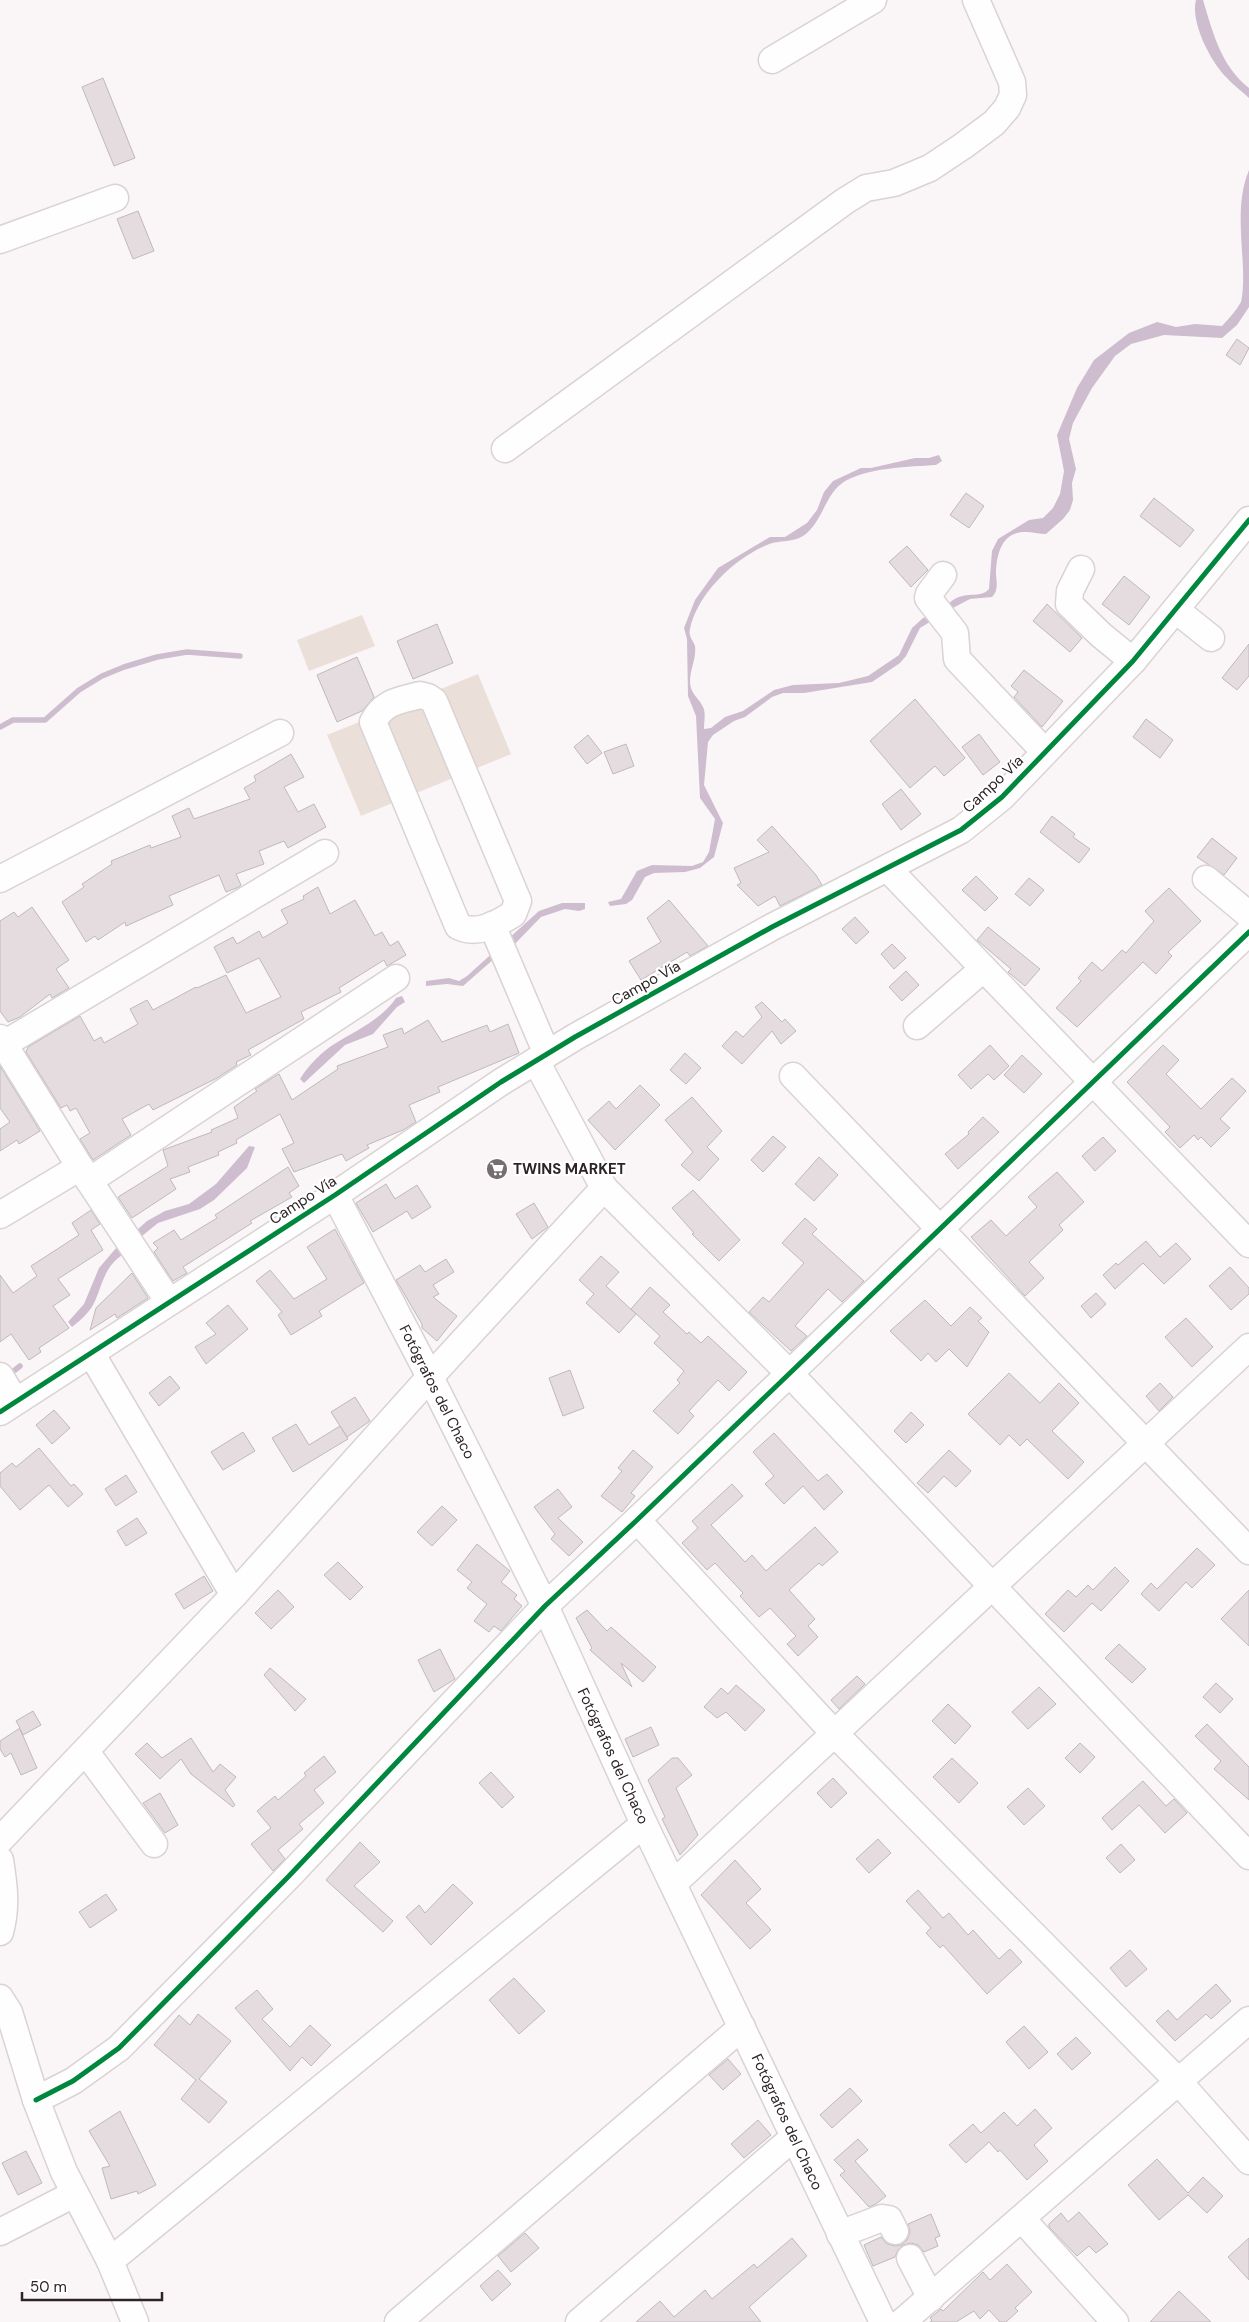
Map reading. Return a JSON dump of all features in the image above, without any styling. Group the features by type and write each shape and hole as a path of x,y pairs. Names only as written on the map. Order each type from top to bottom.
{"street":[{"path":"772,60 873,0"},
{"path":"505,449 845,201 866,188 894,183 930,168 994,123 1007,108 1013,95 1012,82 976,0"},
{"path":"0,240 115,198"},
{"name":"Campo Vía","path":"8,1407 335,1195 430,1128 542,1057 772,927 940,842 980,816 1002,797 1133,661 1249,520"},
{"path":"1082,569 1070,591 1069,604 1101,636 1133,661"},
{"path":"943,575 928,598 955,633 957,660 1045,752"},
{"path":"1176,610 1211,638"},
{"path":"420,695 428,696 434,701 518,901 513,914 492,925 467,930 458,926 453,917 373,722 379,711 387,705 420,695"},
{"path":"0,879 280,733"},
{"path":"169,1302 84,1174 2,1041 325,853"},
{"path":"888,868 1249,1244"},
{"path":"36,2100 73,2081 119,2048 275,1891 545,1606 637,1520 1248,931 1206,879"},
{"path":"492,925 542,1057 604,1188 789,1373 1249,1856"},
{"path":"917,1026 983,968"},
{"path":"0,1215 84,1174 396,978"},
{"path":"793,1076 1249,1551"},
{"path":"0,1840 234,1595 430,1377 604,1188"},
{"name":"Fotógrafos del Chaco","path":"335,1195 430,1377 545,1606 644,1824 674,1883 883,2322"},
{"path":"674,1883 1249,1347"},
{"path":"91,1353 234,1595"},
{"path":"0,1376 8,1407"},
{"path":"637,1520 835,1734 1178,2081 1249,2161"},
{"path":"86,1752 154,1844"},
{"path":"110,2261 644,1824"},
{"path":"0,1860 5,1896 4,1918 0,1932"},
{"path":"0,1998 9,2012 36,2100 74,2194 110,2261 135,2322"},
{"path":"902,2322 1249,2020"},
{"path":"398,2322 742,2027"},
{"path":"579,2322 794,2137"},
{"path":"0,2232 74,2194"},
{"path":"840,2234 882,2218 889,2219 895,2231"},
{"path":"1022,2219 1115,2322"},
{"path":"910,2258 930,2298"}],"shaded area":[{"path":"1196,0 1203,0 1219,48 1231,70 1249,88 1249,98 1226,77 1208,52 1196,19"},
{"path":"1249,170 1249,307 1237,325 1222,338 1164,335 1131,344 1115,356 1092,388 1073,423 1069,439 1076,469 1072,483 1073,500 1070,510 1046,534 1018,533 1006,540 997,560 997,587 992,597 970,599 949,610 946,607 957,597 980,594 989,589 992,551 998,539 1029,520 1043,518 1053,508 1060,494 1064,471 1057,435 1077,388 1094,360 1129,333 1157,322 1176,327 1195,324 1222,326 1237,308 1241,302 1243,287 1241,204"},
{"path":"939,455 942,461 936,465 879,470 847,480 834,491 813,527 807,533 797,539 772,543 755,551 730,568 709,590 700,603 690,631 690,636 695,646 695,656 690,683 692,691 704,709 704,729 711,728 725,717 743,711 774,690 793,685 839,683 868,676 899,655 912,628 923,618 931,616 933,620 920,628 906,656 900,663 872,682 804,693 783,693 772,697 745,717 734,721 713,735 708,742 704,785 723,823 714,857 700,868 685,872 654,873 645,877 632,900 626,904 610,906 608,902 621,899 637,871 652,865 692,866 703,862 709,852 715,819 700,798 696,716 688,696 687,639 684,628 695,600 718,568 770,537 785,537 807,523 817,510 824,492 833,481 861,468 871,468 915,458 929,458"},
{"path":"362,615 375,646 309,671 297,640"},
{"path":"478,674 511,754 361,816 327,735"},
{"path":"562,903 585,903 585,909 579,911 565,909 541,917 510,949 495,958 463,986 447,984 426,986 426,981 449,978 459,981 467,976 539,911"},
{"path":"402,996 405,1002 397,1007 373,1034 345,1045 304,1083 300,1079 321,1054 361,1029 384,1012 396,998"},
{"path":"249,1146 255,1147 247,1168 214,1200 200,1209 158,1223 142,1236 138,1229 147,1221 165,1211 189,1204 216,1184"},
{"path":"117,1247 122,1255 111,1265 91,1308 72,1327 68,1322 84,1304 99,1268"}],"building":[{"path":"103,78 135,158 114,166 82,87"},
{"path":"138,211 154,251 133,259 117,219"},
{"path":"1237,339 1249,348 1240,365 1226,355"},
{"path":"966,493 984,506 969,528 950,515"},
{"path":"1154,498 1194,530 1180,547 1140,516"},
{"path":"907,546 928,570 911,587 889,562"},
{"path":"1124,576 1150,597 1129,625 1102,604"},
{"path":"1047,604 1082,638 1070,652 1033,621"},
{"path":"437,624 453,663 413,679 397,641"},
{"path":"1249,644 1249,676 1237,690 1222,678"},
{"path":"357,657 374,697 362,711 337,722 317,675"},
{"path":"1024,670 1063,701 1042,727 1014,697 1018,692 1011,686"},
{"path":"915,699 965,758 944,776 935,766 910,788 870,741"},
{"path":"1146,719 1173,740 1160,758 1133,737"},
{"path":"979,734 1000,762 983,775 962,747"},
{"path":"588,735 602,753 587,764 574,747"},
{"path":"626,744 634,766 613,774 604,752"},
{"path":"291,754 304,777 284,787 298,812 314,804 326,827 288,848 284,841 259,851 264,864 236,874 241,885 239,887 226,892 219,875 169,896 173,905 126,926 125,922 98,940 95,936 86,942 62,902 84,887 82,884 112,864 111,861 150,845 151,848 181,837 172,816 189,808 194,819 250,799 244,788 256,781 254,776"},
{"path":"901,789 921,814 901,830 882,804"},
{"path":"1052,816 1075,834 1073,837 1090,849 1079,863 1040,832"},
{"path":"772,826 816,875 822,885 780,906 775,896 758,906 737,885 741,883 734,868 769,852 757,840"},
{"path":"1212,838 1237,858 1224,875 1197,857"},
{"path":"976,876 998,898 985,911 962,890"},
{"path":"1029,878 1044,890 1030,906 1015,894"},
{"path":"318,887 330,914 355,900 375,936 382,932 390,946 398,941 406,955 387,966 384,960 339,988 341,992 301,1012 304,1019 248,1050 251,1055 236,1062 237,1065 217,1078 153,1110 149,1104 122,1119 131,1135 93,1160 80,1139 90,1133 76,1108 70,1111 67,1105 61,1108 26,1052 28,1047 80,1016 94,1041 101,1037 104,1043 138,1024 130,1009 147,1000 153,1010 196,987 226,975 246,1013 281,997 259,958 227,973 214,947 233,937 237,944 259,931 263,938 288,923 281,910 304,899 303,896"},
{"path":"1169,888 1201,921 1168,952 1172,956 1156,974 1143,962 1077,1027 1056,1008 1081,981 1078,978 1092,962 1102,971 1122,950 1126,953 1154,921 1145,911"},
{"path":"669,900 708,946 690,956 687,952 641,980 629,961 661,942 647,918"},
{"path":"32,907 69,960 56,969 69,988 52,998 50,994 20,1017 8,1022 0,1011 0,921 14,912 18,917"},
{"path":"855,917 869,932 856,944 842,929"},
{"path":"988,927 1040,969 1025,986 1008,972 1011,969 977,940"},
{"path":"892,944 906,958 894,969 881,954"},
{"path":"906,971 919,985 902,1001 889,987"},
{"path":"762,1002 782,1022 785,1019 796,1031 781,1044 772,1031 742,1064 722,1046 736,1031 743,1037 762,1017 755,1007"},
{"path":"428,1020 442,1042 487,1025 490,1032 508,1024 519,1053 438,1087 440,1092 409,1105 416,1122 403,1130 367,1145 369,1148 346,1161 342,1154 294,1172 282,1149 294,1143 280,1114 236,1140 237,1143 218,1152 219,1155 188,1167 190,1172 170,1179 176,1189 132,1218 118,1197 168,1166 163,1150 212,1132 211,1130 238,1118 234,1107 257,1091 255,1089 277,1075 279,1074 292,1100 338,1069 337,1066 388,1047 383,1035 402,1028 404,1034"},
{"path":"990,1045 1009,1066 994,1080 988,1074 971,1089 958,1075"},
{"path":"1163,1045 1179,1060 1166,1074 1201,1109 1232,1078 1246,1091 1220,1119 1230,1128 1211,1147 1201,1137 1198,1140 1194,1135 1180,1148 1165,1132 1170,1127 1127,1082"},
{"path":"685,1053 701,1068 686,1084 670,1070"},
{"path":"1022,1055 1042,1074 1024,1093 1004,1075"},
{"path":"0,1066 40,1131 19,1144 17,1140 0,1151 0,1129 10,1122 0,1108"},
{"path":"640,1085 660,1105 615,1150 588,1120 609,1101 616,1109"},
{"path":"692,1097 722,1131 707,1147 719,1159 699,1181 681,1165 693,1152 665,1120"},
{"path":"983,1117 999,1132 958,1169 945,1154 969,1134 968,1132"},
{"path":"773,1136 786,1147 763,1172 751,1160"},
{"path":"1103,1137 1116,1151 1095,1171 1082,1156"},
{"path":"819,1157 838,1175 814,1201 795,1184"},
{"path":"288,1167 299,1186 289,1193 292,1197 250,1221 252,1223 183,1267 187,1273 173,1281 154,1252 158,1248 153,1243 174,1230 181,1240 217,1218 215,1215"},
{"path":"1057,1172 1084,1202 1059,1225 1063,1230 1029,1262 1044,1278 1025,1296 971,1237 991,1220 1006,1236 1037,1207 1028,1197"},
{"path":"386,1184 395,1199 417,1185 431,1207 412,1219 407,1211 373,1232 356,1203"},
{"path":"693,1190 740,1240 719,1261 692,1234 694,1233 672,1208"},
{"path":"534,1203 548,1227 532,1239 516,1214"},
{"path":"91,1210 100,1224 91,1230 103,1250 58,1279 70,1295 53,1306 69,1328 39,1348 41,1352 29,1360 11,1334 0,1342 0,1275 13,1293 37,1276 31,1266 79,1235 72,1223"},
{"path":"805,1218 817,1229 812,1234 864,1281 842,1302 828,1289 795,1326 807,1336 791,1351 749,1312 763,1297 769,1302 804,1263 782,1243"},
{"path":"335,1229 364,1283 319,1311 322,1316 291,1335 278,1315 282,1312 256,1281 270,1270 294,1299 327,1279 307,1247"},
{"path":"1146,1241 1160,1257 1176,1243 1191,1259 1164,1284 1143,1263 1115,1289 1103,1275"},
{"path":"601,1256 619,1272 606,1286 636,1314 619,1333 586,1303 594,1294 579,1280"},
{"path":"446,1259 454,1272 433,1285 439,1294 433,1297 457,1316 437,1341 422,1328 422,1324 396,1280 420,1265 425,1272"},
{"path":"1230,1267 1249,1288 1249,1294 1231,1310 1209,1286"},
{"path":"132,1273 148,1298 117,1318 115,1314 90,1330 96,1308"},
{"path":"650,1287 670,1305 663,1312 687,1334 689,1332 701,1343 708,1336 747,1372 729,1391 718,1380 689,1411 694,1416 678,1434 653,1411 680,1383 677,1380 684,1371 654,1343 660,1336 631,1309"},
{"path":"1096,1293 1106,1304 1091,1318 1081,1306"},
{"path":"925,1300 951,1326 970,1307 982,1318 978,1321 989,1332 967,1367 949,1349 936,1362 928,1353 921,1361 890,1331"},
{"path":"228,1305 248,1329 206,1364 195,1347 216,1334 206,1323"},
{"path":"1186,1318 1213,1347 1192,1367 1165,1337"},
{"path":"570,1370 584,1408 563,1416 549,1378"},
{"path":"1009,1373 1040,1403 1059,1383 1079,1403 1052,1431 1084,1462 1068,1479 1027,1439 1020,1446 1009,1435 1000,1445 968,1414"},
{"path":"170,1376 180,1388 159,1406 149,1393"},
{"path":"1160,1383 1173,1397 1159,1411 1146,1396"},
{"path":"355,1397 370,1421 347,1437 331,1412"},
{"path":"54,1410 70,1428 52,1444 36,1425"},
{"path":"911,1412 924,1425 906,1443 894,1431"},
{"path":"296,1424 309,1445 340,1426 348,1439 293,1472 272,1438"},
{"path":"243,1432 255,1451 223,1470 211,1452"},
{"path":"774,1433 818,1481 827,1474 843,1492 824,1510 803,1486 784,1504 765,1484 774,1476 753,1452"},
{"path":"39,1448 71,1486 74,1484 83,1494 68,1507 49,1485 20,1510 0,1486 0,1473 12,1463 16,1467"},
{"path":"633,1450 653,1467 631,1493 635,1496 622,1512 601,1496 622,1471 618,1468"},
{"path":"949,1450 971,1471 956,1487 944,1476 928,1493 917,1483"},
{"path":"126,1475 137,1492 116,1506 105,1489"},
{"path":"732,1484 743,1496 711,1525 745,1562 752,1555 766,1571 815,1527 838,1552 822,1566 819,1563 789,1590 815,1619 808,1626 818,1637 798,1656 787,1644 796,1636 770,1608 759,1617 740,1596 743,1593 715,1563 707,1570 682,1543 698,1528 692,1521"},
{"path":"558,1489 572,1507 558,1518 583,1542 569,1556 551,1539 555,1534 534,1507"},
{"path":"442,1506 457,1520 432,1546 417,1532"},
{"path":"137,1518 147,1533 126,1546 117,1531"},
{"path":"477,1544 510,1571 501,1582 517,1595 514,1599 522,1606 501,1631 494,1626 489,1632 474,1621 487,1604 467,1588 472,1582 457,1570"},
{"path":"1197,1548 1215,1565 1192,1588 1186,1582 1159,1611 1141,1594 1151,1583 1157,1589"},
{"path":"338,1562 363,1587 350,1600 324,1575"},
{"path":"1115,1567 1129,1581 1101,1611 1092,1603 1064,1632 1045,1614 1068,1590 1076,1597 1088,1585 1093,1590"},
{"path":"204,1576 213,1591 184,1609 175,1594"},
{"path":"278,1590 294,1607 271,1629 255,1613"},
{"path":"1249,1590 1249,1646 1221,1619"},
{"path":"587,1610 607,1631 611,1627 656,1667 643,1682 621,1663 632,1687 590,1650 592,1648 576,1618"},
{"path":"1119,1644 1146,1669 1132,1683 1105,1658"},
{"path":"440,1649 455,1679 434,1692 418,1660"},
{"path":"270,1668 306,1699 295,1711 264,1675"},
{"path":"857,1676 865,1684 839,1709 831,1700"},
{"path":"1216,1683 1233,1699 1220,1713 1203,1697"},
{"path":"736,1685 765,1710 745,1731 726,1712 717,1718 704,1707 721,1688 728,1694"},
{"path":"1039,1687 1056,1704 1028,1729 1012,1712"},
{"path":"948,1704 971,1726 955,1744 932,1721"},
{"path":"33,1711 41,1725 23,1735 20,1729 37,1768 21,1775 11,1753 5,1757 0,1749 0,1741 20,1728 16,1721"},
{"path":"1207,1724 1249,1767 1249,1800 1214,1769 1221,1761 1195,1736"},
{"path":"651,1727 659,1745 633,1757 625,1739"},
{"path":"191,1738 213,1772 220,1764 236,1777 225,1790 235,1805 233,1807 191,1774 181,1759 160,1779 135,1754 147,1743 162,1758"},
{"path":"1080,1743 1095,1757 1080,1773 1065,1758"},
{"path":"324,1756 336,1772 314,1790 324,1803 299,1824 303,1829 278,1850 285,1859 273,1871 251,1844 271,1828 257,1811 275,1796 278,1800 306,1776 304,1773"},
{"path":"672,1758 678,1758 692,1775 676,1788 698,1835 680,1855 662,1819 665,1817 648,1780"},
{"path":"952,1758 978,1783 959,1803 933,1777"},
{"path":"491,1772 514,1797 502,1808 479,1783"},
{"path":"833,1778 847,1793 831,1808 817,1793"},
{"path":"1143,1781 1166,1806 1174,1799 1187,1813 1165,1833 1139,1805 1112,1830 1102,1818"},
{"path":"1028,1788 1045,1806 1024,1825 1007,1807"},
{"path":"160,1793 178,1825 165,1833 143,1803"},
{"path":"878,1839 891,1853 869,1873 856,1859"},
{"path":"360,1842 380,1862 354,1886 393,1921 383,1932 326,1880"},
{"path":"1121,1844 1135,1860 1120,1873 1106,1858"},
{"path":"735,1860 761,1889 746,1903 771,1930 750,1949 701,1895"},
{"path":"453,1884 473,1903 431,1945 406,1917 419,1905 425,1913"},
{"path":"918,1890 943,1918 949,1913 968,1935 973,1930 999,1959 1010,1949 1022,1962 987,1994 943,1945 940,1948 926,1933 931,1928 906,1901"},
{"path":"106,1894 117,1910 90,1928 79,1912"},
{"path":"1130,1950 1147,1969 1126,1987 1110,1968"},
{"path":"514,1978 545,2011 519,2034 489,2000"},
{"path":"1216,1984 1231,2001 1211,2019 1206,2014 1175,2041 1156,2021 1168,2010 1177,2020"},
{"path":"257,1990 273,2009 262,2019 290,2047 310,2025 331,2045 311,2066 302,2057 290,2071 235,2008"},
{"path":"198,2014 231,2041 199,2079 227,2102 209,2123 181,2099 196,2080 154,2045 179,2015 190,2025"},
{"path":"1024,2026 1048,2052 1029,2069 1006,2042"},
{"path":"1076,2037 1091,2053 1072,2070 1057,2054"},
{"path":"728,2059 741,2074 723,2090 709,2075"},
{"path":"850,2088 862,2101 832,2128 820,2115"},
{"path":"1035,2109 1052,2128 1034,2145 1048,2161 1027,2180 1000,2150 998,2152 989,2142 966,2163 949,2145 973,2124 981,2133 1004,2112 1017,2126"},
{"path":"120,2111 156,2185 138,2194 137,2191 111,2199 102,2168 110,2166 89,2131"},
{"path":"758,2120 771,2135 744,2158 731,2144"},
{"path":"858,2139 868,2150 855,2161 886,2196 869,2207 840,2175 845,2171 834,2160"},
{"path":"26,2151 42,2183 18,2195 2,2163"},
{"path":"1157,2159 1188,2193 1203,2177 1223,2196 1207,2213 1188,2195 1159,2220 1128,2185"},
{"path":"1079,2212 1108,2244 1096,2253 1089,2246 1077,2256 1049,2227 1049,2224 1061,2213 1068,2222"},
{"path":"931,2214 940,2236 935,2238 938,2246 924,2252 918,2245 911,2243 903,2245 895,2257 873,2266 864,2245 881,2237 887,2244 901,2245 907,2240 910,2232 908,2224"},
{"path":"525,2233 539,2248 511,2272 498,2256"},
{"path":"792,2238 807,2256 749,2307 761,2322 636,2322 660,2301 674,2317 705,2290 712,2299 754,2264 757,2268"},
{"path":"1249,2238 1249,2280 1228,2257"},
{"path":"1007,2264 1032,2292 1015,2308 1018,2311 1006,2322 1000,2322 989,2310 980,2319 974,2311 956,2322 930,2322 932,2320 930,2318 941,2309 943,2311 983,2272 990,2280"},
{"path":"498,2270 511,2284 492,2301 480,2286"},
{"path":"1179,2291 1211,2322 1150,2322"}],"waterway":[{"path":"0,727 13,720 45,720 79,690 102,676 157,657 187,652 240,656"},
{"path":"15,1370 20,1366"}],"cycle path":[{"path":"0,1412 335,1195 501,1082 575,1037 772,927 961,830 1002,797 1133,661 1249,520"},
{"path":"36,2100 73,2081 119,2048 288,1877 545,1606 637,1520 1249,932"}],"place":[{"name":"TWINS MARKET","path":"497,1169"}]}
